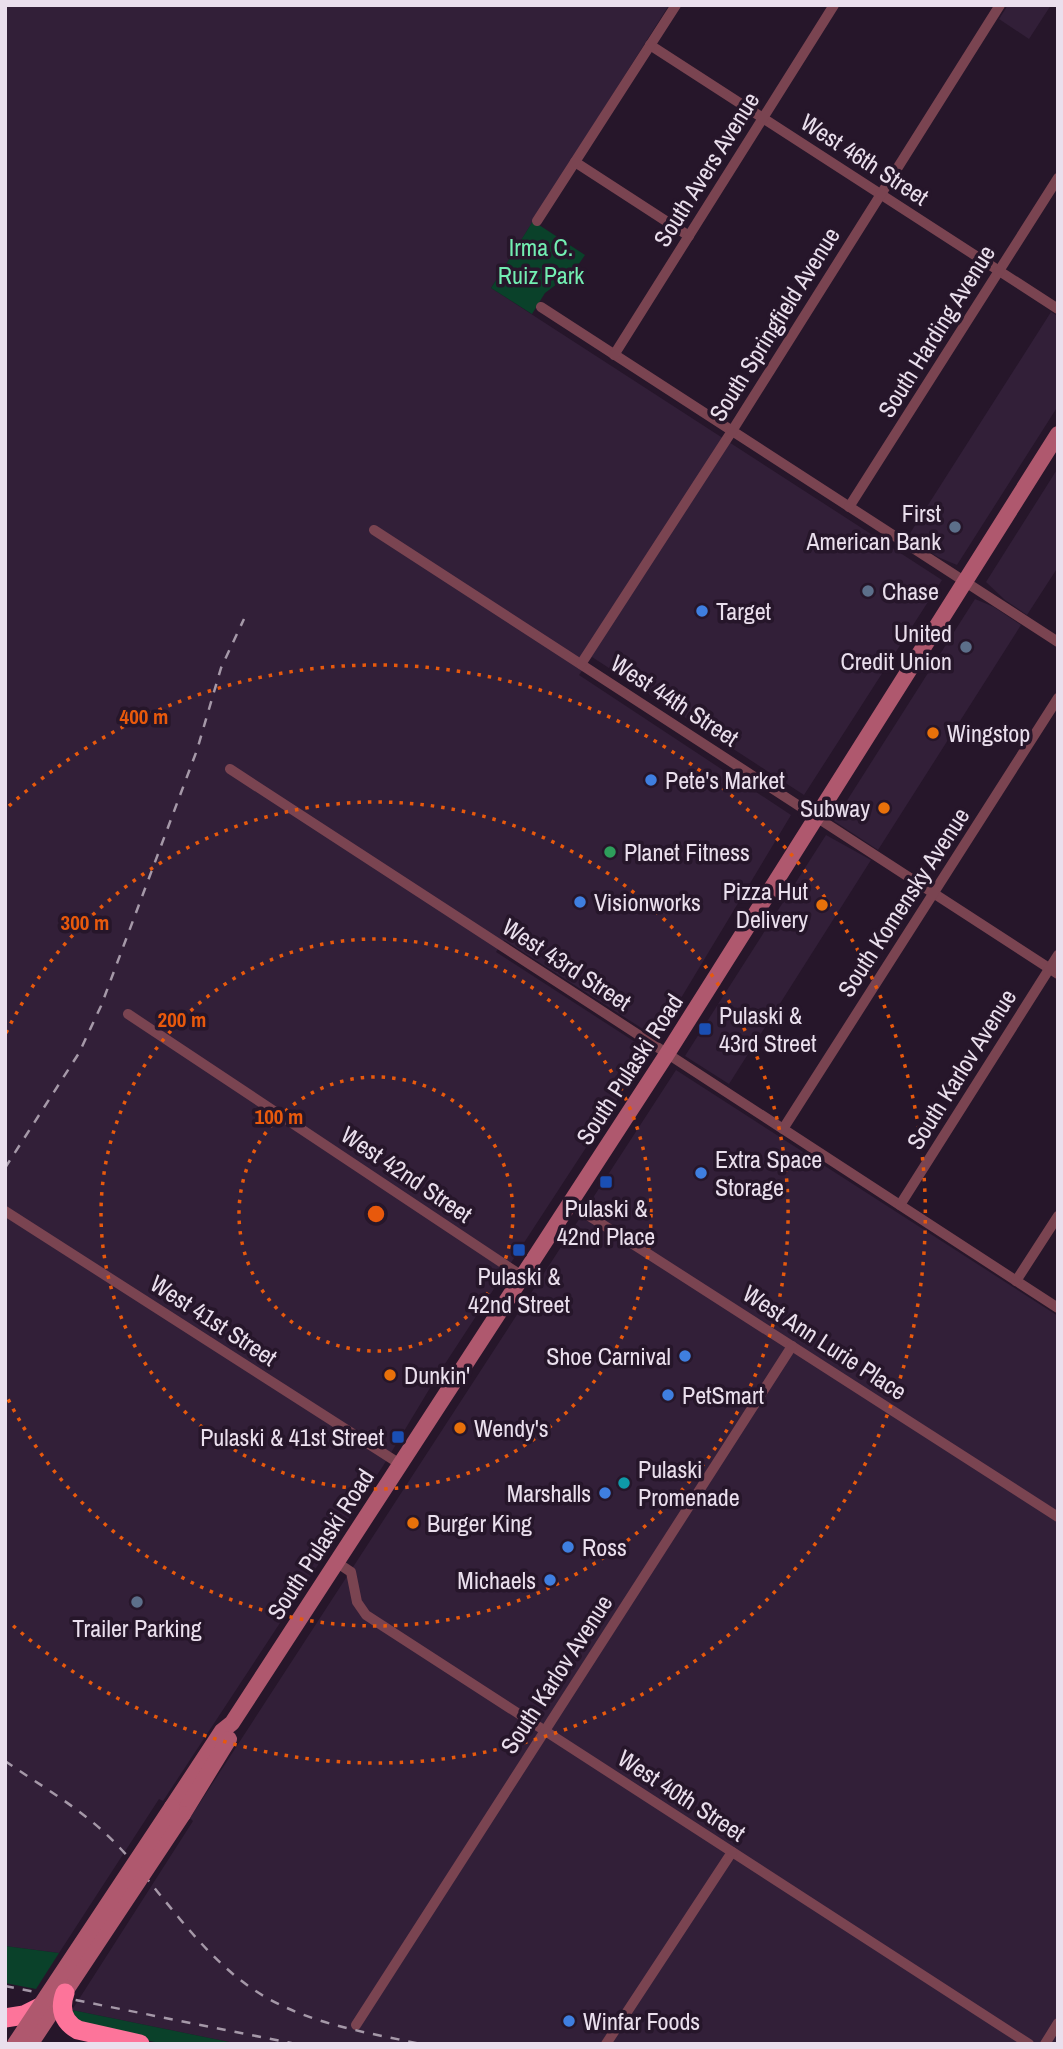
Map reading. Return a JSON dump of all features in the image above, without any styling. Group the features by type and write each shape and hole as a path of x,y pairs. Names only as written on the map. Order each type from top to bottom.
{"highway":[{"path":"65,1993 63,2012 69,2025 78,2030 140,2044"},
{"path":"5,2018 24,2015 42,2006"},
{"path":"27,2044 42,2006"}],"main road":[{"name":"South Pulaski Road","path":"42,2006 222,1731 232,1723 667,1054 1058,434"},
{"name":"South Pulaski Road","path":"27,2044 65,1993 183,1814 231,1736 232,1723"}],"street":[{"path":"537,221 676,5"},
{"name":"South Avers Avenue","path":"614,355 835,5"},
{"name":"South Springfield Avenue","path":"581,664 732,431 1000,5"},
{"name":"West 46th Street","path":"650,45 1058,309"},
{"path":"575,162 689,236"},
{"name":"South Harding Avenue","path":"849,507 1058,178"},
{"path":"541,307 1058,642"},
{"name":"West 44th Street","path":"374,530 1054,971"},
{"name":"South Komensky Avenue","path":"783,1129 1058,698"},
{"name":"West 43rd Street","path":"230,769 1058,1308"},
{"name":"South Karlov Avenue","path":"900,1205 1054,971 1058,955"},
{"name":"West 42nd Street","path":"128,1014 522,1276"},
{"name":"West Ann Lurie Place","path":"569,1203 1058,1517"},
{"name":"West 41st Street","path":"5,1211 400,1464"},
{"path":"1016,1281 1058,1216"},
{"name":"South Karlov Avenue","path":"356,2025 792,1346"},
{"name":"West 40th Street","path":"336,1562 351,1572 358,1602 366,1615 1029,2044"},
{"path":"606,2044 732,1852"},
{"path":"1045,2044 1058,2023"}],"shaded area":[{"path":"5,5 669,5 491,288 942,580 804,795 592,657 579,675 791,815 657,1038 504,940 496,952 649,1051 439,1373 383,1466 163,1801 159,1799 59,1953 5,1946"},
{"path":"1008,5 1051,5 1029,39 999,19"},
{"path":"1051,312 1058,316 1058,406 957,565 907,538"},
{"path":"1058,468 1058,567 1027,615 1005,600 986,582"},
{"path":"975,599 994,607 1021,625 878,850 834,821"},
{"path":"826,835 871,860 729,1084 685,1056"},
{"path":"676,1070 1058,1316 1058,2044 239,2044 72,2010 193,1821 190,1818"}],"green space":[{"name":"Irma C. Ruiz Park","path":"533,221 585,255 574,271 545,293 532,314 491,288"},
{"path":"5,1946 59,1953 36,1989 5,1983"},
{"path":"72,2010 239,2044 164,2044 79,2026"}],"railway":[{"path":"5,1168 79,1053 101,1006 197,750 221,668 244,619"},
{"path":"5,1761 65,1801 107,1835 189,1930 226,1968 247,1985 269,1999 305,2015 343,2027 421,2044"},
{"path":"5,1986 296,2044"}],"place":[{"name":"First American Bank","path":"955,527"},
{"name":"Chase","path":"868,591"},
{"name":"Target","path":"702,611"},
{"name":"United Credit Union","path":"966,647"},
{"name":"Wingstop","path":"933,733"},
{"name":"Pete's Market","path":"651,780"},
{"name":"Subway","path":"884,808"},
{"name":"Planet Fitness","path":"610,852"},
{"name":"Visionworks","path":"580,902"},
{"name":"Pizza Hut Delivery","path":"822,905"},
{"name":"Pulaski & 43rd Street","path":"705,1029"},
{"name":"Extra Space Storage","path":"701,1173"},
{"name":"Pulaski & 42nd Place","path":"606,1182"},
{"name":"Pulaski & 42nd Street","path":"519,1250"},
{"name":"Shoe Carnival","path":"685,1356"},
{"name":"Dunkin'","path":"390,1375"},
{"name":"PetSmart","path":"668,1395"},
{"name":"Wendy's","path":"460,1428"},
{"name":"Pulaski & 41st Street","path":"398,1437"},
{"name":"Pulaski Promenade","path":"624,1483"},
{"name":"Marshalls","path":"605,1493"},
{"name":"Burger King","path":"413,1523"},
{"name":"Ross","path":"568,1547"},
{"name":"Michaels","path":"550,1580"},
{"name":"Trailer Parking","path":"137,1602"},
{"name":"Winfar Foods","path":"569,2021"}]}
